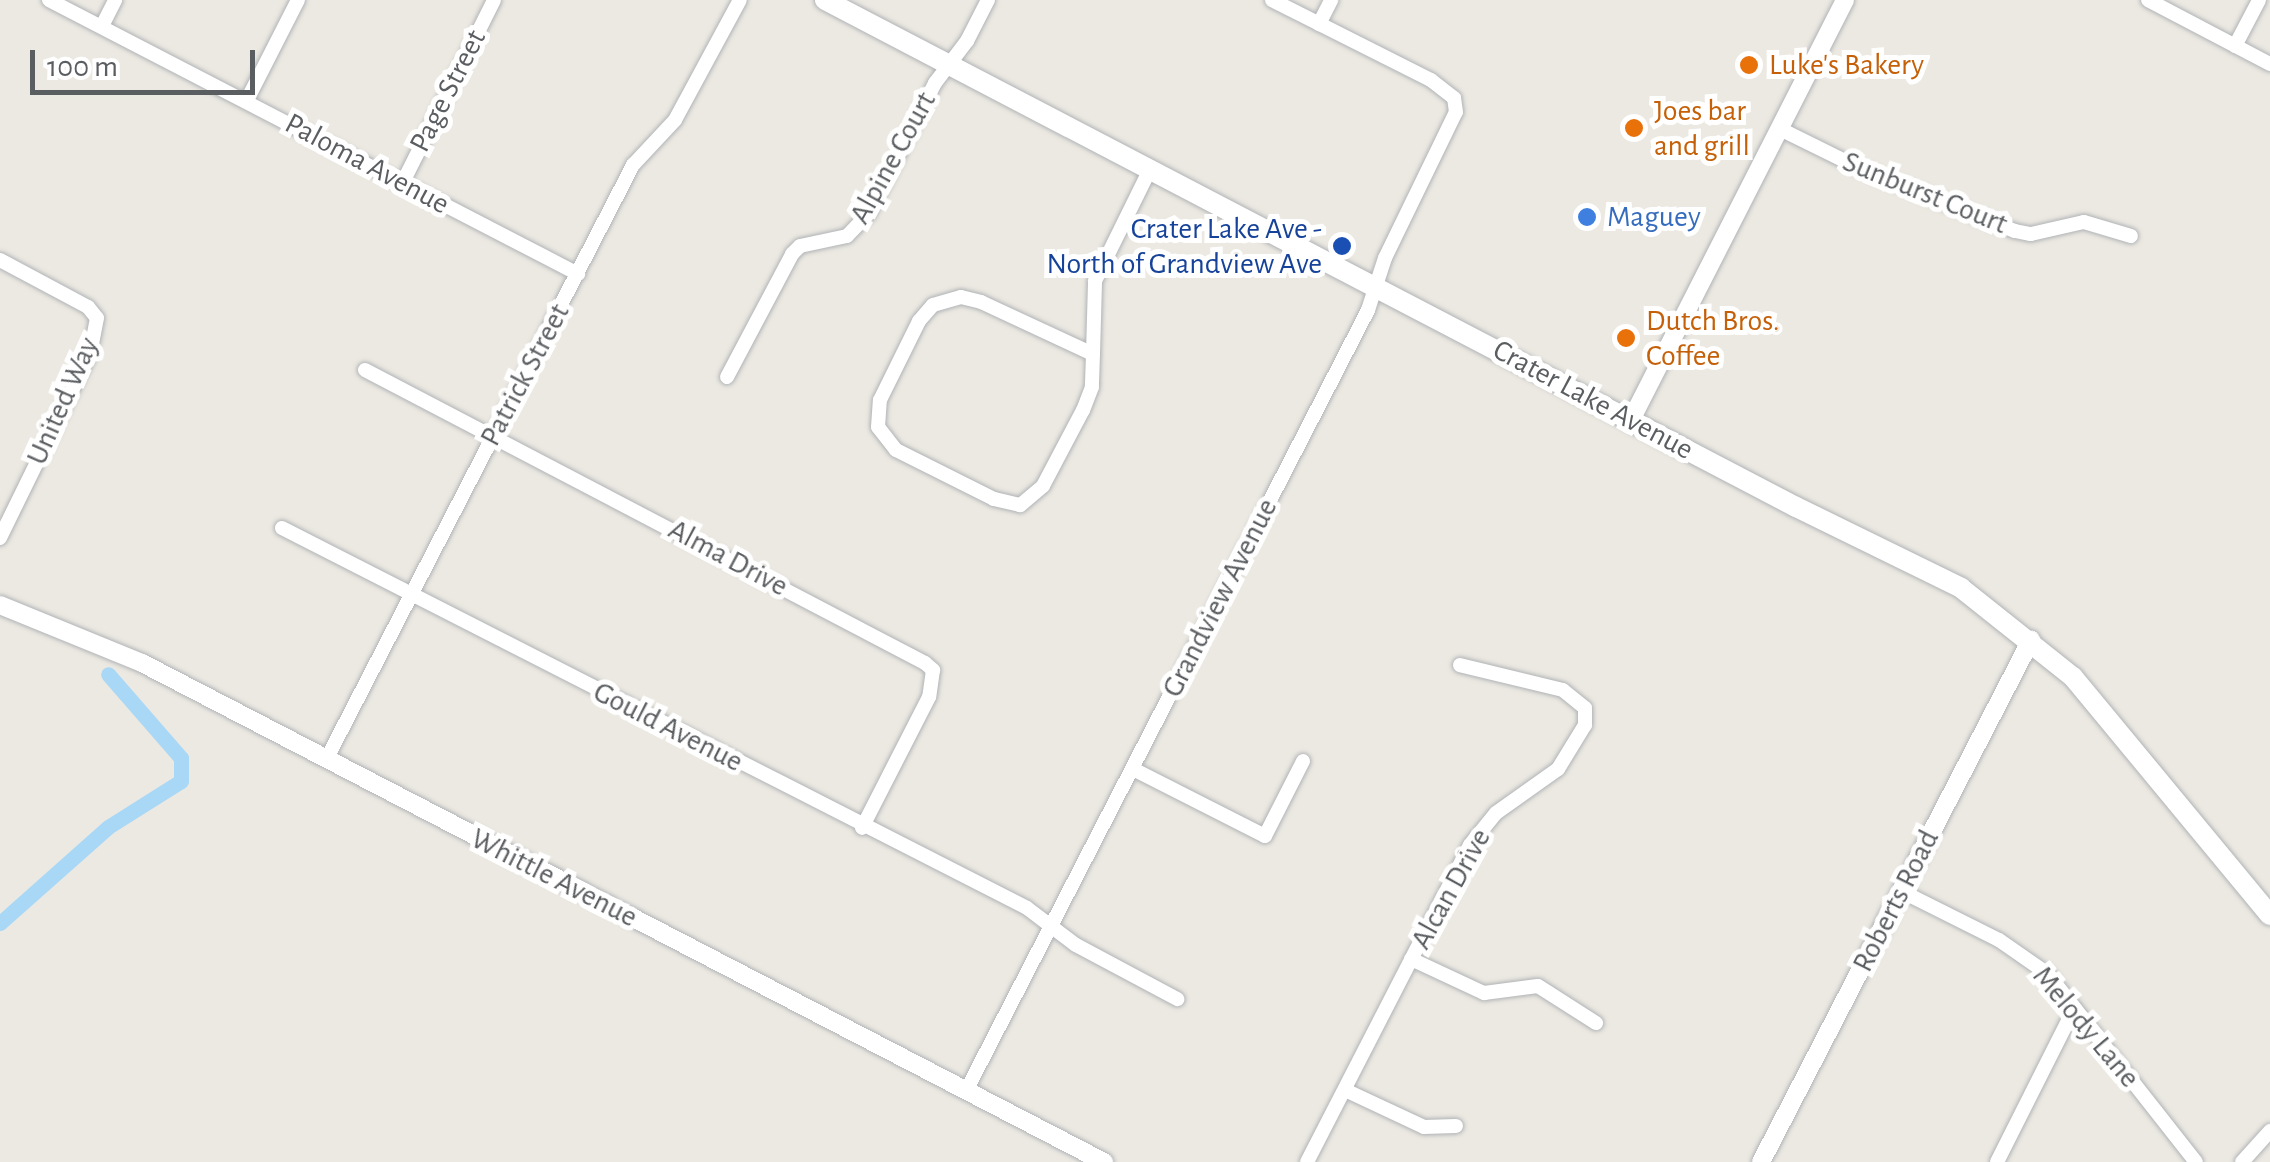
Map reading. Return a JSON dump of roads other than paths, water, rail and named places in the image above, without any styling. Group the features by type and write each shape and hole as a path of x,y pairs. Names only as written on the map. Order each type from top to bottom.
{"main road":[{"name":"Crater Lake Avenue","path":"825,0 1807,512 1925,567 2031,640 2114,721 2270,915"}],"street":[{"name":"Paloma Avenue","path":"48,0 578,274"},
{"path":"102,26 116,0"},
{"path":"247,100 298,0"},
{"name":"Page Street","path":"403,182 494,0"},
{"name":"Patrick Street","path":"326,760 640,153 675,120 740,0"},
{"name":"Alpine Court","path":"727,376 792,254 800,246 847,236 869,213 948,64 988,0"},
{"path":"1272,0 1319,24 1331,0"},
{"path":"1631,420 1846,0"},
{"path":"2148,0 2270,64"},
{"path":"2235,46 2259,0"},
{"name":"Grandview Avenue","path":"966,1091 1368,310 1385,258 1452,126 1454,98 1431,80 1319,24"},
{"name":"Sunburst Court","path":"1780,129 1859,168 2015,231 2031,234 2084,222 2131,236"},
{"path":"1093,354 981,302 946,299 920,321 880,400 878,427 896,450 994,498 1020,504 1043,486 1092,387 1093,354 1095,282 1150,169"},
{"name":"United Way","path":"0,260 88,307 97,318 90,354 0,538"},
{"name":"Alma Drive","path":"364,370 915,656 932,670 929,697 862,828"},
{"name":"Gould Avenue","path":"282,528 862,828 1028,908 1076,945 1177,999"},
{"name":"Whittle Avenue","path":"0,604 142,663 1104,1162"},
{"name":"Roberts Road","path":"1761,1162 2031,640"},
{"name":"Alcan Drive","path":"1306,1162 1476,836 1496,813 1558,769 1578,740 1586,716 1580,700 1564,690 1460,665"},
{"path":"1133,769 1264,836 1302,761"},
{"name":"Melody Lane","path":"1901,891 2024,956 2048,974 2196,1162"},
{"path":"1412,959 1484,993 1538,986 1596,1023"},
{"path":"1997,1162 2074,1010"},
{"path":"1344,1090 1424,1127 1456,1126"},
{"path":"2242,1162 2270,1131"}],"waterway":[{"path":"0,923 108,827 181,781 181,758 108,674"}],"place":[{"name":"Luke's Bakery","path":"1749,65"},
{"name":"Joes bar and grill","path":"1634,128"},
{"name":"Maguey","path":"1587,217"},
{"name":"Crater Lake Ave - North of Grandview Ave","path":"1342,246"},
{"name":"Dutch Bros. Coffee","path":"1626,338"}]}
